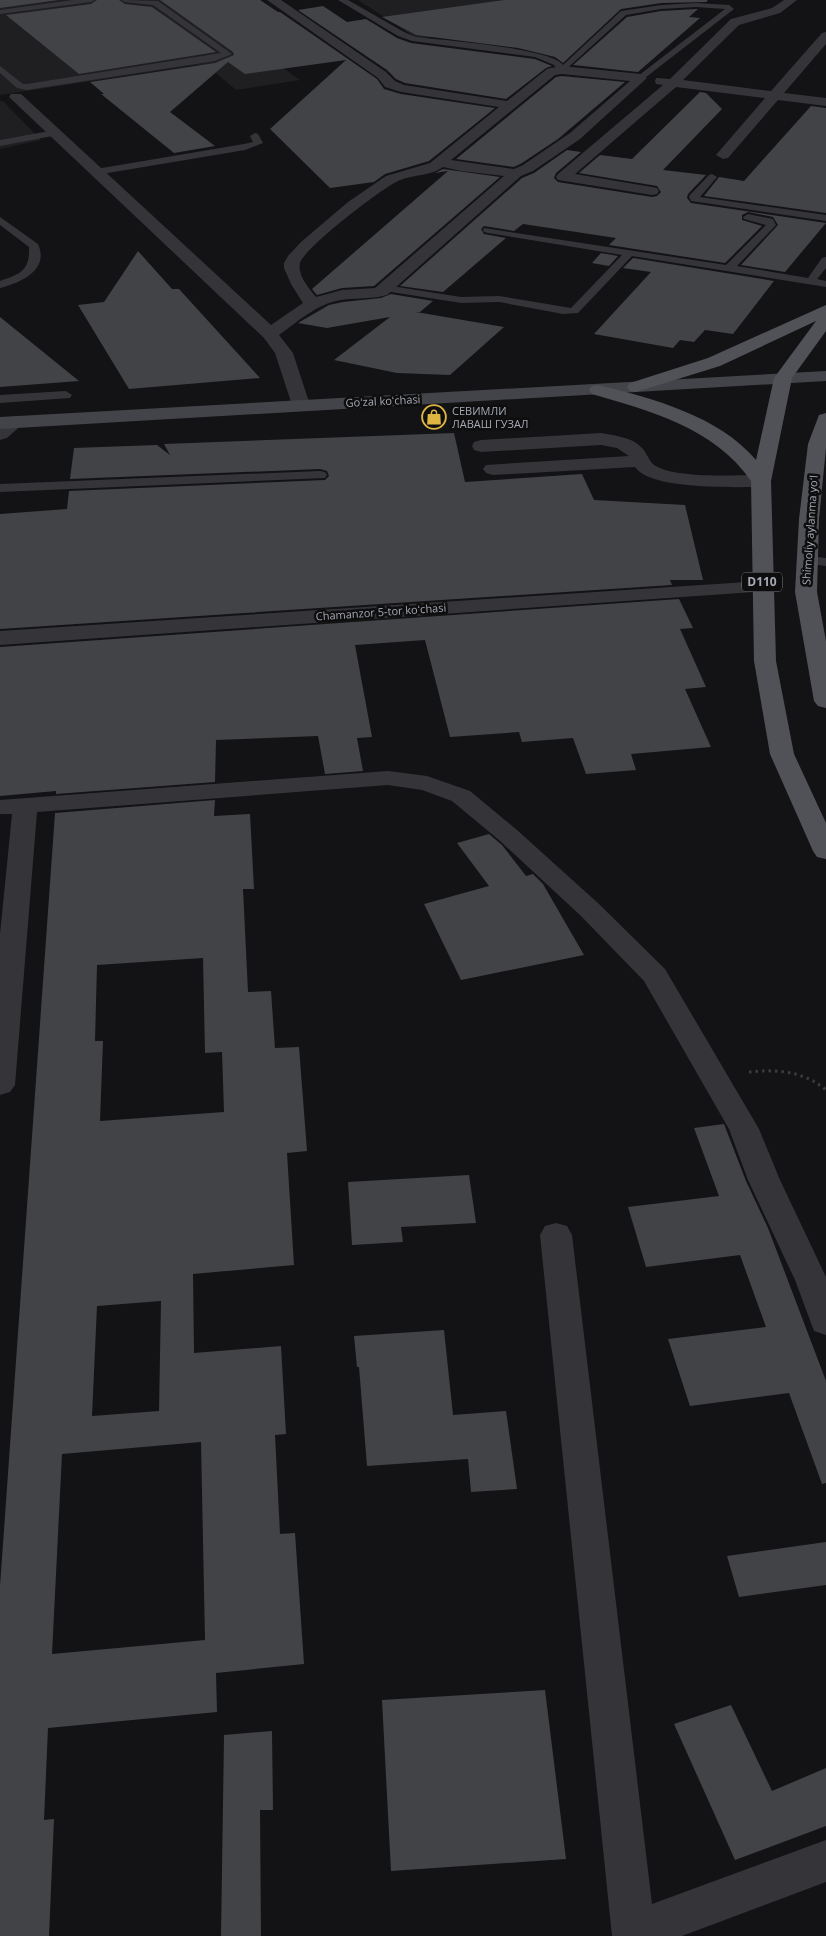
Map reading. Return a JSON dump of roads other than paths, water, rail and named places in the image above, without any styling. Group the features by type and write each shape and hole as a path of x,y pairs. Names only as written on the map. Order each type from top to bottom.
{"main road":[{"path":"636,387 714,362 826,310"},
{"name":"D110","path":"826,319 784,378 760,481 765,661 782,754 826,851"},
{"name":"Goʻzal koʻchasi","path":"8,423 826,376"},
{"path":"598,390 654,407 705,430 746,460 760,481"},
{"name":"Shimoliy aylanma yoʻl","path":"826,419 819,489 809,519 817,561 806,592 826,701"}],"street":[{"path":"273,0 375,70 390,84 413,91 510,105"},
{"path":"563,177 673,83 735,22 743,17 777,11 791,0"},
{"path":"729,7 745,4"},
{"path":"723,156 826,36"},
{"path":"312,303 299,284 293,269 292,262 297,254 327,227 392,179 431,170 550,72 562,70 641,78 826,102"},
{"path":"270,334 312,303 342,295 374,294 385,288 522,170 575,136 641,78"},
{"path":"16,96 270,334 284,353 301,405"},
{"path":"441,162 461,167 522,170 652,190"},
{"path":"0,434 8,423"},
{"path":"481,446 601,439 633,447 645,468 669,477 688,480 760,481"},
{"path":"493,470 642,461"},
{"name":"Chamanzor 5-tor koʻchasi","path":"0,638 762,587"},
{"path":"0,1085 13,806 388,778 427,783 461,796 508,835 590,910 655,975 699,1055 721,1087 744,1130 764,1180 811,1280 826,1322"},
{"path":"556,1235 634,1934 826,1861"}],"lane":[{"path":"0,12 91,0"},
{"path":"0,69 20,86 27,87 221,57 228,54 155,3 125,0"},
{"path":"342,0 401,34 415,39 537,55 557,63 562,70 624,14 661,7 696,5 729,7 730,9 641,78"},
{"path":"0,143 55,133"},
{"path":"96,172 246,147 258,143 255,136"},
{"path":"712,177 694,197 695,200 826,218"},
{"path":"728,269 772,225 768,220 743,216"},
{"path":"0,220 34,246 35,257 34,266 26,274 0,285"},
{"path":"488,230 628,254 826,284"},
{"path":"385,288 461,300 500,299 563,311 574,311 628,254"},
{"path":"810,282 826,260"},
{"path":"0,399 66,394"},
{"path":"0,488 320,475"}],"place":[{"name":"СЕВИМЛИ ЛАВАШ ГУЗАЛ","path":"434,417"}]}
